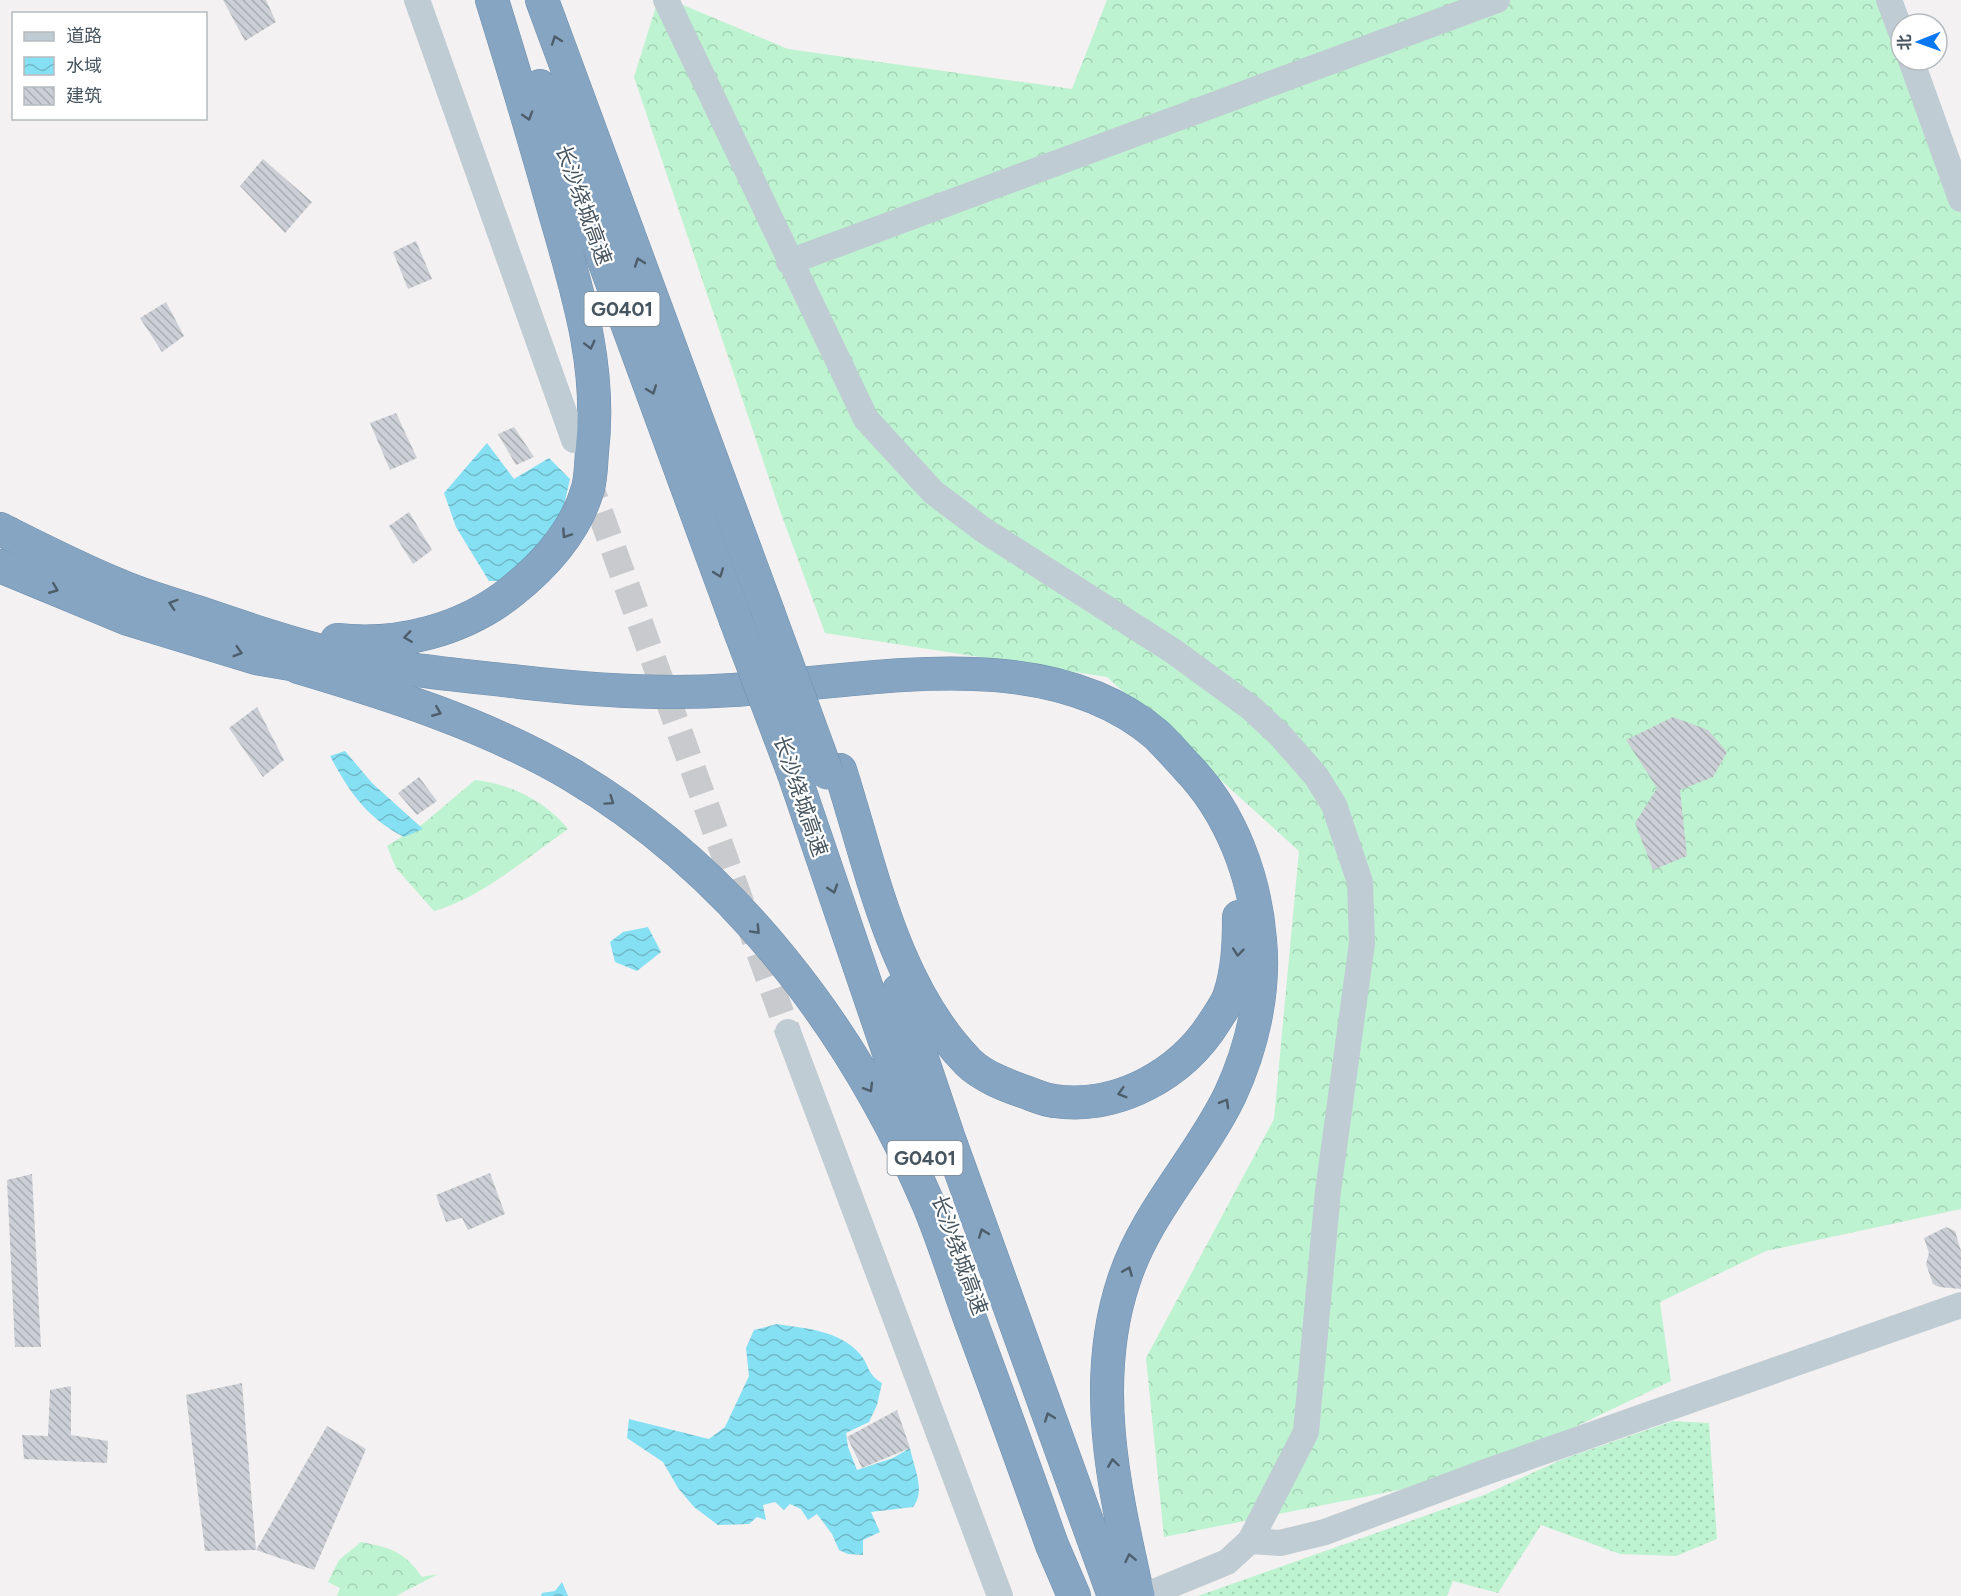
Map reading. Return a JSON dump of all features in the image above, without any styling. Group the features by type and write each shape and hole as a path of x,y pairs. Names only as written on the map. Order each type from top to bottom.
{"highway":[{"path":"256,632 358,643 414,636 456,625 497,603 537,572 569,531 588,488 596,423 592,355 534,135 492,0"},
{"name":"长沙绕城高速","path":"509,0 794,774 902,1096 1068,1539 1114,1596"},
{"name":"长沙绕城高速","path":"542,0 692,405 775,612 833,772 948,1136 1068,1539 1082,1596"},
{"path":"0,529 120,586 256,632 344,657 429,671 528,683 626,690 727,691 956,673 1012,676 1062,686 1104,702 1154,733 1200,780 1231,829 1251,881 1261,941 1259,991 1251,1041 1229,1097 1147,1228 1124,1279 1108,1344 1105,1405 1121,1521 1138,1596"},
{"path":"0,566 129,619 256,657 477,694 592,704 701,708 960,687 1057,698 1099,717 1137,740 1178,779 1203,811 1227,856 1238,905 1239,952 1229,999 1204,1038 1175,1068 1136,1089 1097,1100 1053,1101 1006,1085 970,1064 935,1024 901,962 833,772"},
{"path":"282,662 406,700 496,736 572,775 658,836 716,886 778,954 828,1019 877,1101 928,1204 1068,1539 1074,1596"}],"street":[{"path":"417,0 574,440"},
{"path":"666,0 789,262 866,419 933,492 982,529 1173,651 1251,708 1280,735 1316,776 1334,805 1360,882 1362,943 1328,1191 1306,1432 1250,1541 1227,1562 1144,1596"},
{"path":"789,262 1497,0"},
{"path":"1915,72 1961,199"},
{"path":"788,1032 1000,1596"},
{"path":"1250,1541 1280,1543 1325,1532 1483,1473 1961,1305"}],"green space":[{"path":"658,0 671,0 788,49 1072,89 1107,0 1891,0 1895,12 1889,12 1889,72 1906,72 1961,197 1961,1209 1766,1251 1660,1302 1671,1381 1474,1475 1164,1537 1146,1358 1274,1119 1299,851 1107,677 825,633 779,508 634,77"},
{"path":"475,780 501,785 538,802 568,829 487,887 452,905 434,911 396,868 387,846 424,823"},
{"path":"1673,1421 1709,1423 1717,1539 1676,1556 1620,1554 1541,1525 1498,1593 1453,1581 1447,1596 1198,1596 1484,1495 1563,1459"},
{"path":"361,1542 381,1546 403,1556 422,1577 438,1574 396,1596 337,1596 340,1588 328,1582 339,1560"}],"water":[{"path":"487,443 514,479 549,458 570,479 562,514 530,558 504,581 489,581 456,527 444,493"},
{"path":"345,751 372,783 423,829 404,837 379,821 360,803 330,756"},
{"path":"648,927 661,952 637,971 615,962 610,942 623,932"},
{"path":"777,1324 811,1329 842,1340 860,1354 871,1373 882,1383 877,1405 869,1422 846,1433 848,1447 857,1470 893,1458 910,1448 918,1479 917,1501 913,1507 871,1512 880,1532 863,1540 863,1555 848,1554 839,1550 832,1534 817,1514 808,1520 801,1509 790,1504 784,1510 775,1502 763,1505 766,1520 757,1517 749,1524 718,1525 694,1507 678,1488 663,1462 627,1438 629,1419 709,1439 725,1427 749,1376 746,1348 754,1330"},
{"path":"562,1582 568,1596 541,1596 542,1593 555,1591"}],"building":[{"path":"223,0 266,0 276,22 245,41"},
{"path":"263,159 312,202 285,233 240,186"},
{"path":"416,241 432,279 408,289 393,252"},
{"path":"166,302 184,336 162,352 140,318"},
{"path":"396,413 417,458 390,470 370,423"},
{"path":"514,427 534,457 516,465 498,434"},
{"path":"409,512 432,550 413,564 389,526"},
{"path":"257,707 284,760 263,777 229,728"},
{"path":"1673,717 1708,730 1727,752 1713,777 1680,790 1687,856 1653,870 1635,823 1657,788 1626,740"},
{"path":"419,777 437,801 417,815 398,793"},
{"path":"490,1173 505,1214 468,1230 462,1218 446,1222 436,1195"},
{"path":"32,1174 41,1347 15,1347 7,1180"},
{"path":"1946,1227 1955,1231 1961,1251 1961,1289 1939,1287 1933,1284 1926,1264 1929,1253 1924,1238"},
{"path":"242,1383 256,1550 205,1551 186,1395"},
{"path":"71,1386 71,1435 108,1441 107,1463 24,1459 22,1435 48,1436 50,1390"},
{"path":"897,1410 910,1448 862,1468 847,1437"},
{"path":"327,1426 366,1449 314,1570 256,1550"}],"tunnel":[{"path":"587,476 788,1032"}]}
